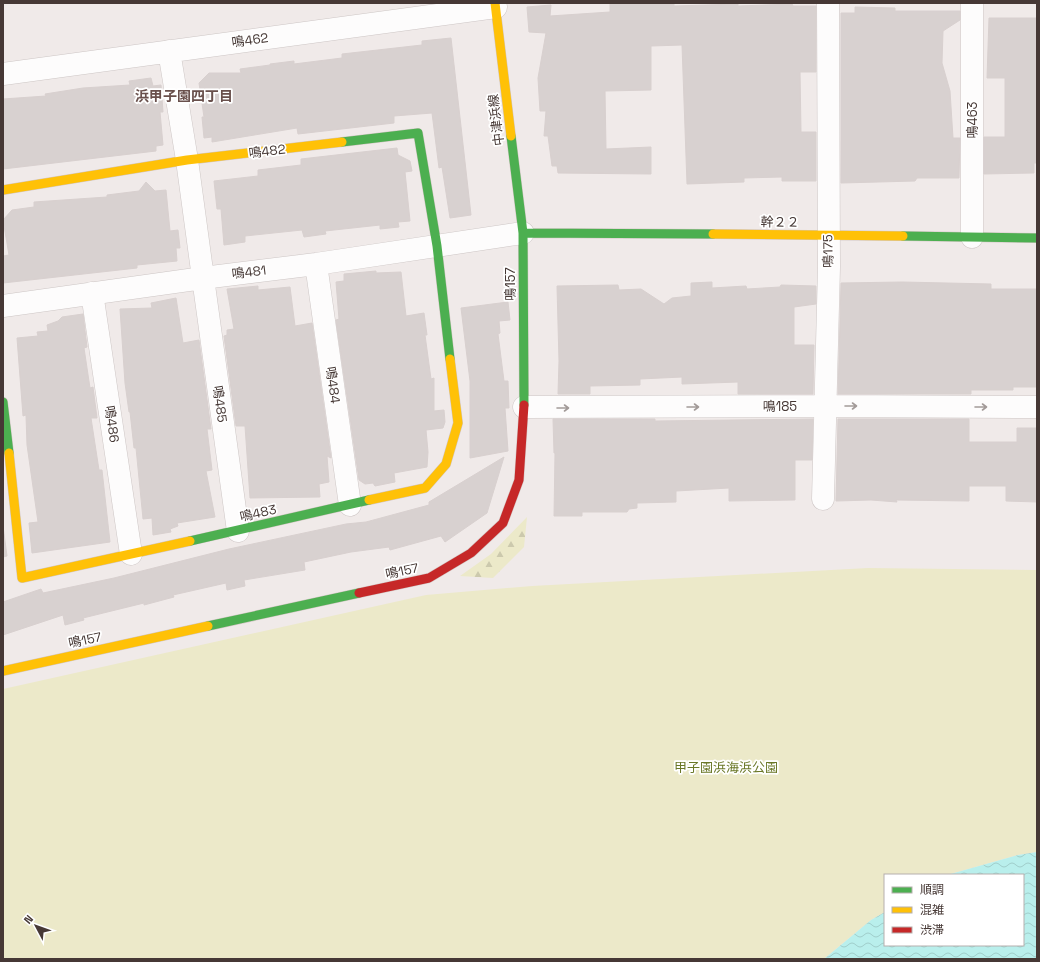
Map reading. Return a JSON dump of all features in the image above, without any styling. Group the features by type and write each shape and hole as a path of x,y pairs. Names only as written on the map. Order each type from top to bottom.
{"street":[{"name":"鳴175","path":"823,499 826,406 828,236 828,3"},
{"name":"鳴463","path":"972,3 972,237"},
{"name":"鳴462","path":"3,74 496,5"},
{"name":"中津浜線","path":"496,5 523,233"},
{"path":"3,306 203,278 187,160 169,51"},
{"name":"鳴482","path":"3,190 187,160 418,133 437,246"},
{"name":"幹２２","path":"523,233 570,232 1037,238"},
{"name":"鳴481","path":"203,278 316,264 523,233"},
{"name":"鳴157","path":"3,671 429,578 471,553 503,523 519,480 524,407 523,233"},
{"name":"鳴483","path":"3,402 22,578 238,531 425,488 446,464 458,423 437,246"},
{"name":"鳴484","path":"316,264 350,505"},
{"name":"鳴485","path":"203,278 238,531"},
{"name":"鳴486","path":"92,293 131,554"},
{"name":"鳴185","path":"524,407 1037,407"}],"green space":[{"path":"527,517 524,547 493,578 460,576 491,554"},
{"name":"甲子園浜海浜公園","path":"868,568 1037,570 1037,852 1018,855 951,874 884,874 884,913 871,920 824,959 3,959 3,689 426,595 532,586"}],"water":[{"path":"1037,852 1037,959 824,959 871,920 884,913 884,946 1024,946 1024,874 951,874 1018,855"}],"building":[{"path":"610,3 674,3 674,6 792,4 793,6 816,6 816,72 800,72 801,132 816,132 816,181 782,181 782,177 744,178 744,182 687,184 682,45 651,46 651,90 605,91 606,149 651,147 651,174 558,173 557,166 552,166 548,136 544,136 546,111 540,111 538,78 546,33 529,32 527,7 551,5 550,16 610,12"},
{"path":"855,7 895,8 895,11 960,11 960,20 943,31 942,63 950,91 953,138 960,138 959,178 917,178 915,181 841,183 841,13 855,13"},
{"path":"989,18 1037,18 1037,163 1034,163 1034,173 984,174 984,137 1005,137 1005,78 987,78"},
{"path":"451,38 471,215 450,218 442,167 439,168 432,113 394,116 394,123 298,134 297,128 212,142 212,137 204,138 202,117 204,117 199,83 209,73 241,73 240,69 294,61 294,64 342,58 342,54 422,45 422,41"},
{"path":"151,78 153,86 161,85 163,112 160,112 163,145 156,146 156,151 3,169 3,99 46,96 45,94 83,88 130,85 129,81"},
{"path":"397,148 398,155 410,161 412,171 405,172 410,221 398,222 399,227 380,229 380,225 325,231 326,234 304,237 302,230 245,236 245,242 224,245 221,209 217,209 214,181 258,176 258,170 301,165 301,159"},
{"path":"146,182 155,191 166,190 170,231 178,230 180,248 176,248 177,261 137,265 137,268 3,283 3,256 9,255 3,220 12,210 34,207 34,202 107,197 107,195 139,191"},
{"path":"376,271 376,273 401,272 406,316 424,313 427,335 425,335 431,379 434,378 434,411 444,410 445,422 443,428 426,430 428,452 427,467 394,473 395,482 375,486 373,483 365,484 359,480 336,320 339,319 336,282 344,281 344,274"},
{"path":"712,282 712,288 746,286 747,289 780,287 781,285 816,286 816,304 794,307 794,345 814,345 813,394 738,394 738,382 682,384 682,377 640,379 640,385 590,386 590,394 558,394 559,361 557,286 618,285 619,290 641,289 664,304 672,298 691,296 691,283"},
{"path":"902,282 991,284 991,289 1037,289 1037,387 1013,387 1013,390 971,390 971,394 838,394 841,283"},
{"path":"258,286 258,290 290,287 295,326 312,323 331,458 327,456 329,482 319,484 320,497 250,498 245,426 236,426 224,336 227,335 227,330 234,329 227,289"},
{"path":"176,298 183,343 199,340 211,429 207,429 212,470 206,471 215,517 177,523 178,526 170,529 171,532 153,535 152,518 143,519 136,448 134,448 125,383 120,309 152,308 151,303"},
{"path":"508,302 510,320 499,321 500,333 498,334 504,381 508,381 509,408 505,408 508,451 470,458 470,381 461,308"},
{"path":"83,314 87,347 84,348 90,388 93,387 97,418 91,418 99,470 102,470 110,542 32,553 29,523 38,522 27,445 26,415 23,416 17,338 38,336 37,332 48,331 47,325 58,321 62,317"},
{"path":"553,419 655,419 655,421 813,419 812,460 795,460 795,500 729,501 729,488 676,491 676,502 637,503 637,508 629,509 627,512 582,512 582,516 554,516 555,453"},
{"path":"838,419 969,419 969,442 1017,442 1017,428 1037,428 1037,502 1006,501 1006,486 969,486 969,501 836,501"},
{"path":"504,457 487,513 445,542 441,536 390,550 389,547 351,552 304,562 305,570 244,580 245,586 227,590 226,583 173,595 174,597 144,605 144,603 83,618 84,620 65,625 63,615 3,635 3,602 41,589 43,593 114,578 229,549 346,524 366,522 429,505 429,502"},
{"path":"3,526 7,556 3,557"}],"traffic: fast":[{"path":"342,142 418,133 437,246 450,359"},
{"path":"511,136 523,233 524,405"},
{"path":"523,233 713,234"},
{"path":"903,236 1037,238"},
{"path":"3,402 9,453"},
{"path":"190,541 369,500"},
{"path":"208,626 359,593"}],"traffic: slow":[{"path":"495,3 511,136"},
{"path":"3,190 187,160 342,142"},
{"path":"713,234 903,236"},
{"path":"369,500 425,488 446,464 458,423 450,359"},
{"path":"9,453 22,578 190,541"},
{"path":"3,671 208,626"}],"traffic: jam":[{"path":"359,593 429,578 471,553 503,523 519,480 524,405"}],"district":[{"name":"浜甲子園四丁目","path":"184,96"}]}
